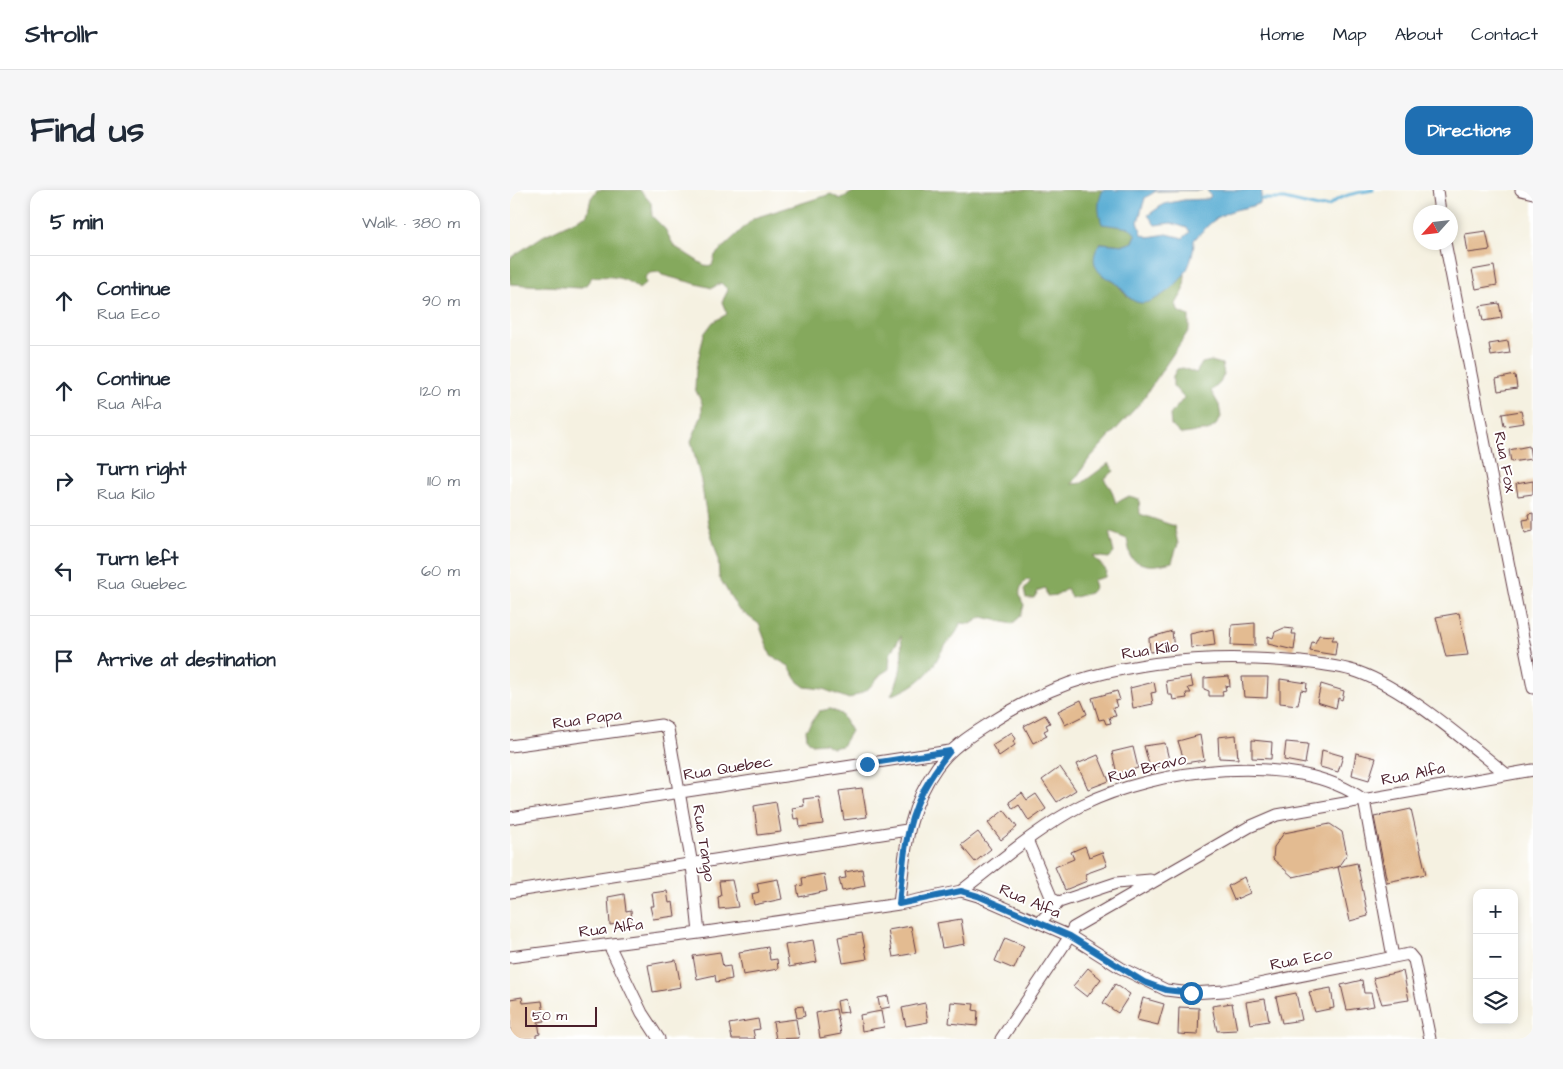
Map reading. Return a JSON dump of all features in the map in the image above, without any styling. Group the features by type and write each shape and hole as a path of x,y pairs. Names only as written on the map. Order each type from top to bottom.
{"street":[{"path":"1437,190 1439,205"},
{"path":"1521,190 1533,193"},
{"name":"Rua Fox","path":"1447,250 1533,688"},
{"name":"Rua Kilo","path":"899,904 907,830 923,788 950,751 1022,704 1088,677 1164,663 1258,658 1324,665 1356,672 1379,680 1506,773"},
{"name":"Rua Papa","path":"510,746 661,724 668,729"},
{"name":"Rua Tango","path":"668,729 692,866 700,933"},
{"name":"Rua Quebec","path":"510,818 950,751"},
{"name":"Rua Bravo","path":"961,891 1027,840 1081,806 1105,796 1183,774 1224,770 1290,773 1348,788 1364,800"},
{"name":"Rua Alfa","path":"510,956 609,946 700,933 899,904 961,891 1070,936 1070,932 1078,924 1249,827 1276,815 1506,773 1533,770"},
{"path":"1364,800 1393,956 1409,954 1414,960 1430,1039"},
{"path":"510,892 692,866 907,830"},
{"path":"1027,840 1052,899 1058,902"},
{"path":"1040,922 1058,902 1116,883 1154,880"},
{"path":"1001,1039 1070,936"},
{"name":"Rua Eco","path":"1070,936 1144,982 1166,990 1191,993 1224,991 1393,956"},
{"path":"609,946 642,1013 659,1039"}],"green space":[{"path":"597,190 640,190 651,203 652,216 665,229 674,246 704,265 712,266 715,255 754,218 831,194 840,199 857,190 1103,190 1136,234 1133,242 1124,245 1101,243 1102,275 1116,283 1130,299 1173,286 1185,274 1184,290 1176,304 1178,311 1189,316 1189,330 1141,402 1089,459 1072,484 1082,483 1109,463 1114,471 1104,479 1111,489 1116,503 1129,496 1139,499 1140,514 1174,526 1178,544 1172,562 1146,565 1136,561 1131,558 1127,539 1109,532 1114,553 1109,558 1093,556 1106,570 1105,577 1093,580 1095,587 1090,593 1071,598 1067,588 1058,595 1047,596 1045,588 1039,590 1034,598 1026,598 1024,589 1031,581 1026,580 1021,586 1020,592 1024,605 1021,616 1012,624 982,617 971,624 960,623 957,631 931,669 922,679 910,687 891,695 901,666 901,636 890,654 889,669 881,674 868,689 849,699 823,689 805,687 798,682 789,666 771,656 759,624 738,609 719,577 718,557 708,524 701,481 691,441 702,415 702,403 695,389 696,369 704,334 713,322 727,314 722,302 728,290 721,283 712,288 662,275 659,272 650,273 645,277 646,283 639,289 623,279 605,277 592,277 586,285 579,288 510,284 510,258 543,236 587,215 591,198"},
{"path":"1211,361 1222,364 1224,374 1220,383 1211,391 1219,405 1221,417 1216,425 1208,431 1180,434 1171,425 1170,415 1184,398 1173,386 1173,376 1177,369 1183,368 1196,373 1202,363"},
{"path":"830,709 841,714 851,731 842,746 832,748 824,743 812,744 807,739 806,730 819,711"}],"water":[{"path":"1103,190 1202,190 1156,191 1145,198 1138,222 1142,234 1148,237 1167,234 1183,238 1190,232 1187,228 1171,223 1155,225 1148,215 1164,204 1184,200 1208,199 1211,196 1207,190 1262,190 1260,203 1224,214 1214,220 1194,240 1193,253 1182,277 1172,288 1159,297 1141,303 1133,301 1115,283 1100,272 1095,264 1096,251 1101,243 1124,245 1133,242 1136,235 1130,228 1102,224 1099,207"}],"building":[{"path":"1486,231 1490,250 1468,253 1465,234"},
{"path":"1494,266 1497,285 1476,289 1472,270"},
{"path":"1499,303 1502,318 1483,321 1480,306"},
{"path":"1508,341 1510,353 1491,356 1489,344"},
{"path":"1515,375 1517,388 1498,391 1496,379"},
{"path":"1521,411 1524,423 1504,426 1502,414"},
{"path":"1529,446 1531,459 1511,462 1509,450"},
{"path":"1533,481 1533,494 1518,496 1516,484"},
{"path":"1533,513 1533,531 1525,533 1523,520 1529,519 1528,514"},
{"path":"1459,613 1468,655 1446,657 1436,617"},
{"path":"1255,623 1255,646 1231,645 1232,625"},
{"path":"1284,628 1293,629 1292,634 1296,634 1294,650 1268,644 1268,636 1273,638 1275,632"},
{"path":"1213,629 1215,645 1191,648 1190,634"},
{"path":"1172,631 1174,650 1150,652 1149,638"},
{"path":"1319,635 1334,636 1332,640 1337,640 1335,655 1310,651 1312,642 1315,643"},
{"path":"1229,676 1230,687 1225,686 1226,690 1222,691 1223,696 1209,696 1209,691 1204,689 1204,678"},
{"path":"1191,677 1193,687 1188,688 1191,693 1186,693 1187,698 1173,700 1172,695 1168,695 1166,681"},
{"path":"1242,677 1268,677 1267,698 1244,697"},
{"path":"1280,679 1307,683 1306,691 1301,690 1298,705 1280,703"},
{"path":"1154,682 1156,692 1151,693 1153,704 1133,708 1130,688"},
{"path":"1321,684 1344,691 1342,700 1338,698 1336,708 1317,702"},
{"path":"1117,691 1120,700 1115,701 1117,707 1113,708 1116,716 1109,717 1111,723 1106,724 1104,719 1099,720 1092,698"},
{"path":"1081,700 1087,714 1065,725 1058,711"},
{"path":"1045,715 1050,723 1046,725 1048,729 1044,731 1047,736 1033,743 1024,726"},
{"path":"1012,732 1016,739 1013,741 1015,745 999,756 992,745"},
{"path":"1200,735 1204,760 1185,763 1178,741"},
{"path":"1236,735 1238,759 1219,758 1218,737"},
{"path":"1252,740 1272,742 1271,759 1252,758"},
{"path":"1286,742 1308,744 1305,764 1284,760"},
{"path":"1165,743 1170,764 1150,768 1144,746"},
{"path":"1133,747 1138,768 1117,774 1112,752"},
{"path":"1322,750 1343,756 1338,772 1320,767"},
{"path":"1356,753 1376,758 1369,780 1352,775"},
{"path":"1098,755 1109,781 1088,789 1077,764"},
{"path":"1060,767 1076,790 1057,802 1042,780"},
{"path":"862,788 867,817 844,820 839,791"},
{"path":"1022,793 1027,800 1036,794 1046,809 1029,821 1019,805 1013,809 1009,802"},
{"path":"819,797 823,824 800,827 799,818 794,819 792,808 804,806 803,799"},
{"path":"776,802 781,832 758,835 754,806"},
{"path":"1411,809 1426,874 1387,882 1374,817"},
{"path":"1004,810 1017,827 1001,840 988,823"},
{"path":"1330,824 1342,832 1347,854 1338,867 1293,877 1273,859 1274,847 1284,833"},
{"path":"978,832 991,849 975,862 961,845"},
{"path":"1085,846 1089,857 1102,852 1107,866 1085,874 1087,881 1065,890 1055,867 1074,859 1071,852"},
{"path":"1357,863 1368,916 1350,921 1338,867"},
{"path":"862,869 865,886 842,891 839,879 846,878 845,872"},
{"path":"824,874 827,891 799,897 797,886 803,885 802,878"},
{"path":"1244,877 1250,893 1234,900 1228,886"},
{"path":"778,879 782,899 754,905 752,894 759,892 757,883"},
{"path":"732,880 738,907 719,909 718,897 721,896 719,881"},
{"path":"667,891 669,903 673,902 675,916 653,919 650,906 654,906 652,893"},
{"path":"624,894 626,911 631,910 632,922 610,925 608,897"},
{"path":"961,919 965,944 942,948 937,923"},
{"path":"911,926 916,953 893,957 888,930"},
{"path":"862,933 867,959 843,963 838,937"},
{"path":"1005,938 1024,946 1014,969 995,961"},
{"path":"813,940 817,962 789,967 785,945"},
{"path":"768,947 770,960 777,959 778,969 743,975 739,952"},
{"path":"720,952 723,967 730,966 732,979 716,982 715,975 697,979 693,956"},
{"path":"676,960 681,987 653,992 648,965"},
{"path":"1088,968 1101,979 1087,997 1073,986"},
{"path":"1403,971 1409,1000 1382,1004 1373,978"},
{"path":"1362,980 1364,993 1371,993 1374,1006 1347,1010 1341,985"},
{"path":"1115,984 1130,994 1118,1013 1103,1003"},
{"path":"1331,988 1334,1008 1315,1012 1309,992"},
{"path":"1296,993 1302,1020 1282,1023 1276,997"},
{"path":"888,996 890,1007 880,1009 878,998"},
{"path":"522,997 523,1003 542,1001 545,1021 538,1022 540,1034 536,1035 536,1039 510,1039 510,999"},
{"path":"1143,998 1164,1004 1158,1025 1137,1020"},
{"path":"845,999 848,1012 839,1013 837,1001"},
{"path":"1265,999 1269,1021 1250,1024 1246,1002"},
{"path":"951,1002 974,1004 973,1010 978,1011 977,1026 949,1023"},
{"path":"925,1003 928,1022 906,1026 902,1008"},
{"path":"1232,1003 1237,1030 1217,1031 1212,1006"},
{"path":"803,1006 805,1016 797,1018 795,1007"},
{"path":"1179,1007 1199,1008 1198,1035 1178,1034"},
{"path":"836,1009 841,1034 820,1038 816,1013"},
{"path":"881,1011 884,1027 862,1031 860,1015"},
{"path":"758,1019 760,1029 753,1030 755,1039 732,1039 729,1024"},
{"path":"796,1019 799,1038 776,1039 773,1022"}],"waterway":[{"path":"1262,199 1284,199 1318,207 1329,206 1349,195 1373,190"}],"route":[{"path":"867,764 950,751 923,788 907,830 899,904 961,891 978,896 1070,936 1144,982 1166,990 1191,993"}]}
